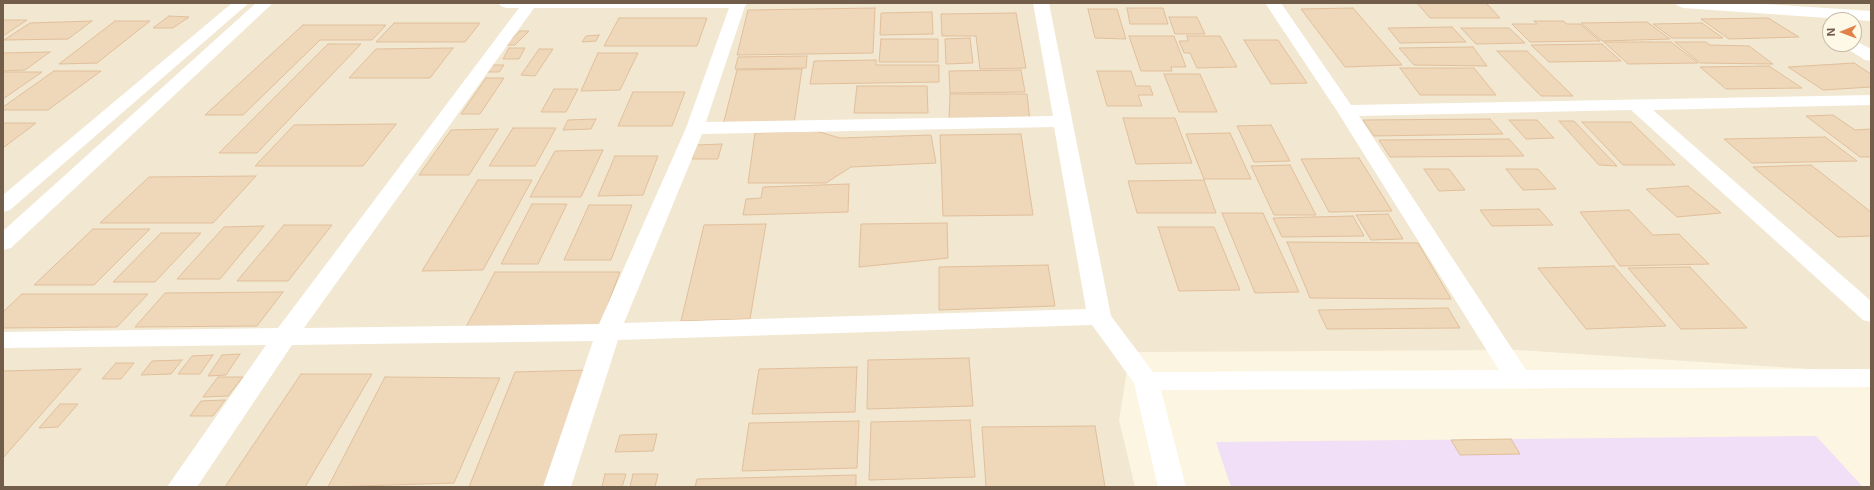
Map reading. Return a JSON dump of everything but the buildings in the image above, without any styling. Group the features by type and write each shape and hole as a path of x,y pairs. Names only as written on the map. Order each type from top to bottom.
{"street":[{"path":"3,206 241,3"},
{"path":"3,242 265,3"},
{"path":"506,3 739,3 695,128 608,332 557,487"},
{"path":"181,487 285,336 530,3"},
{"path":"1041,3 1099,317 1146,381 1172,487"},
{"path":"1273,3 1346,111 1518,379"},
{"path":"1683,3 1864,15"},
{"path":"1839,3 1864,15"},
{"path":"1802,12 1822,25"},
{"path":"1862,50 1871,56"},
{"path":"1346,111 1871,100"},
{"path":"1636,105 1871,314"},
{"path":"695,128 1063,121"},
{"path":"3,340 608,332 1099,317"},
{"path":"1146,381 1871,378"}],"shaded area":[{"path":"3,3 1871,3 1871,373 1518,350 1130,352 1119,420 1135,487 3,487"},
{"path":"1816,436 1863,487 1231,487 1216,442"}]}
